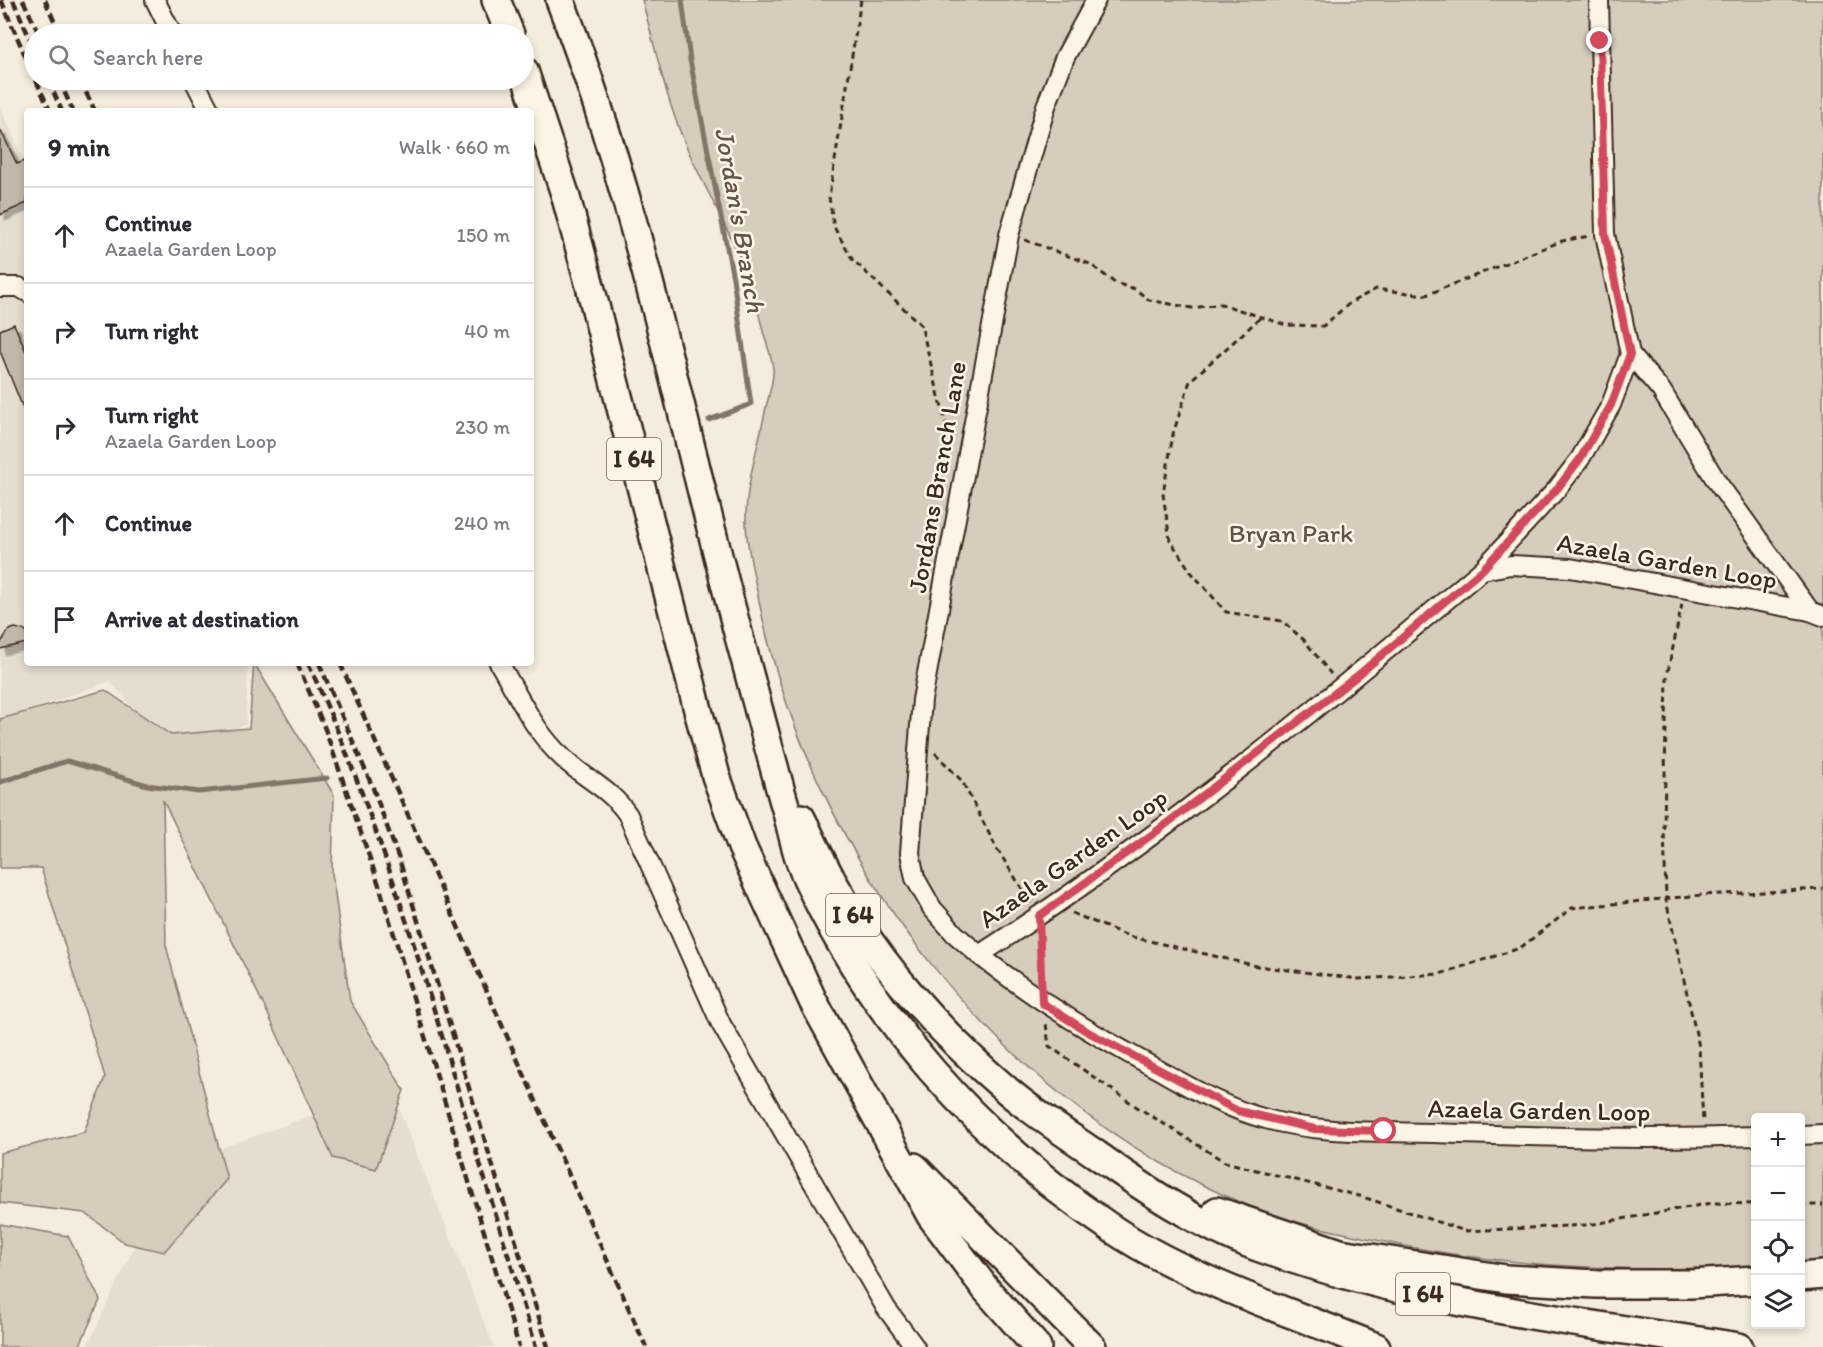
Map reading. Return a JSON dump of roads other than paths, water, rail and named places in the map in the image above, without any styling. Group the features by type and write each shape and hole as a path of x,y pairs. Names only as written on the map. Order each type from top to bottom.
{"highway":[{"path":"496,0 506,24"},
{"name":"I 64","path":"560,0 615,159 771,758 835,886 884,962 926,1012 1010,1094 1127,1176 1190,1215 1253,1245 1368,1282 1497,1310 1739,1347"},
{"name":"I 64","path":"530,90 565,194 590,286 716,776 742,847 813,1001 895,1146 1092,1347"},
{"path":"771,758 803,870 848,958 914,1050 978,1123 1041,1178 1112,1229 1180,1267 1376,1347"},
{"path":"895,1146 931,1216 985,1288 1037,1347"},
{"path":"1127,1176 1245,1221 1340,1253 1427,1268 1506,1279 1596,1284 1691,1284 1751,1280"},
{"path":"1805,1277 1823,1275"}],"street":[{"path":"155,0 167,24"},
{"name":"Jordans Branch Lane","path":"979,955 932,908 915,878 910,853 922,700 1009,235 1050,96 1065,57 1096,0"},
{"path":"1599,0 1605,234 1630,354 1661,390 1717,482 1816,613"},
{"path":"199,90 208,108"},
{"path":"0,287 19,287 24,290"},
{"path":"1482,570 1557,489 1580,459 1611,405 1630,354"},
{"name":"Azaela Garden Loop","path":"1751,1136 1566,1138 1315,1129 1268,1120 1238,1111 1204,1095 1088,1032 1042,1003 979,955 1046,911 1157,831 1342,688 1482,570 1511,565 1570,568 1816,613"},
{"path":"501,666 531,717 555,750 608,790 628,815 721,1024 886,1308 915,1347"},
{"path":"1805,1135 1823,1134"}],"waterway":[{"name":"Jordan's Branch","path":"682,0 690,60 733,278 751,404 709,420"},
{"name":"Jordan's Branch","path":"0,782 67,761 147,785 199,792 327,778"}],"railway":[{"path":"1,0 24,53"},
{"path":"13,0 24,25"},
{"path":"23,0 34,24"},
{"path":"45,0 56,24"},
{"path":"41,90 49,108"},
{"path":"53,90 61,108"},
{"path":"64,90 72,108"},
{"path":"85,90 94,108"},
{"path":"298,666 325,729 379,885 519,1347"},
{"path":"309,666 353,771 393,880 536,1347"},
{"path":"320,666 373,788 400,862 548,1347"},
{"path":"341,666 646,1347"}],"park label":[{"name":"Bryan Park","path":"1291,533"}]}
